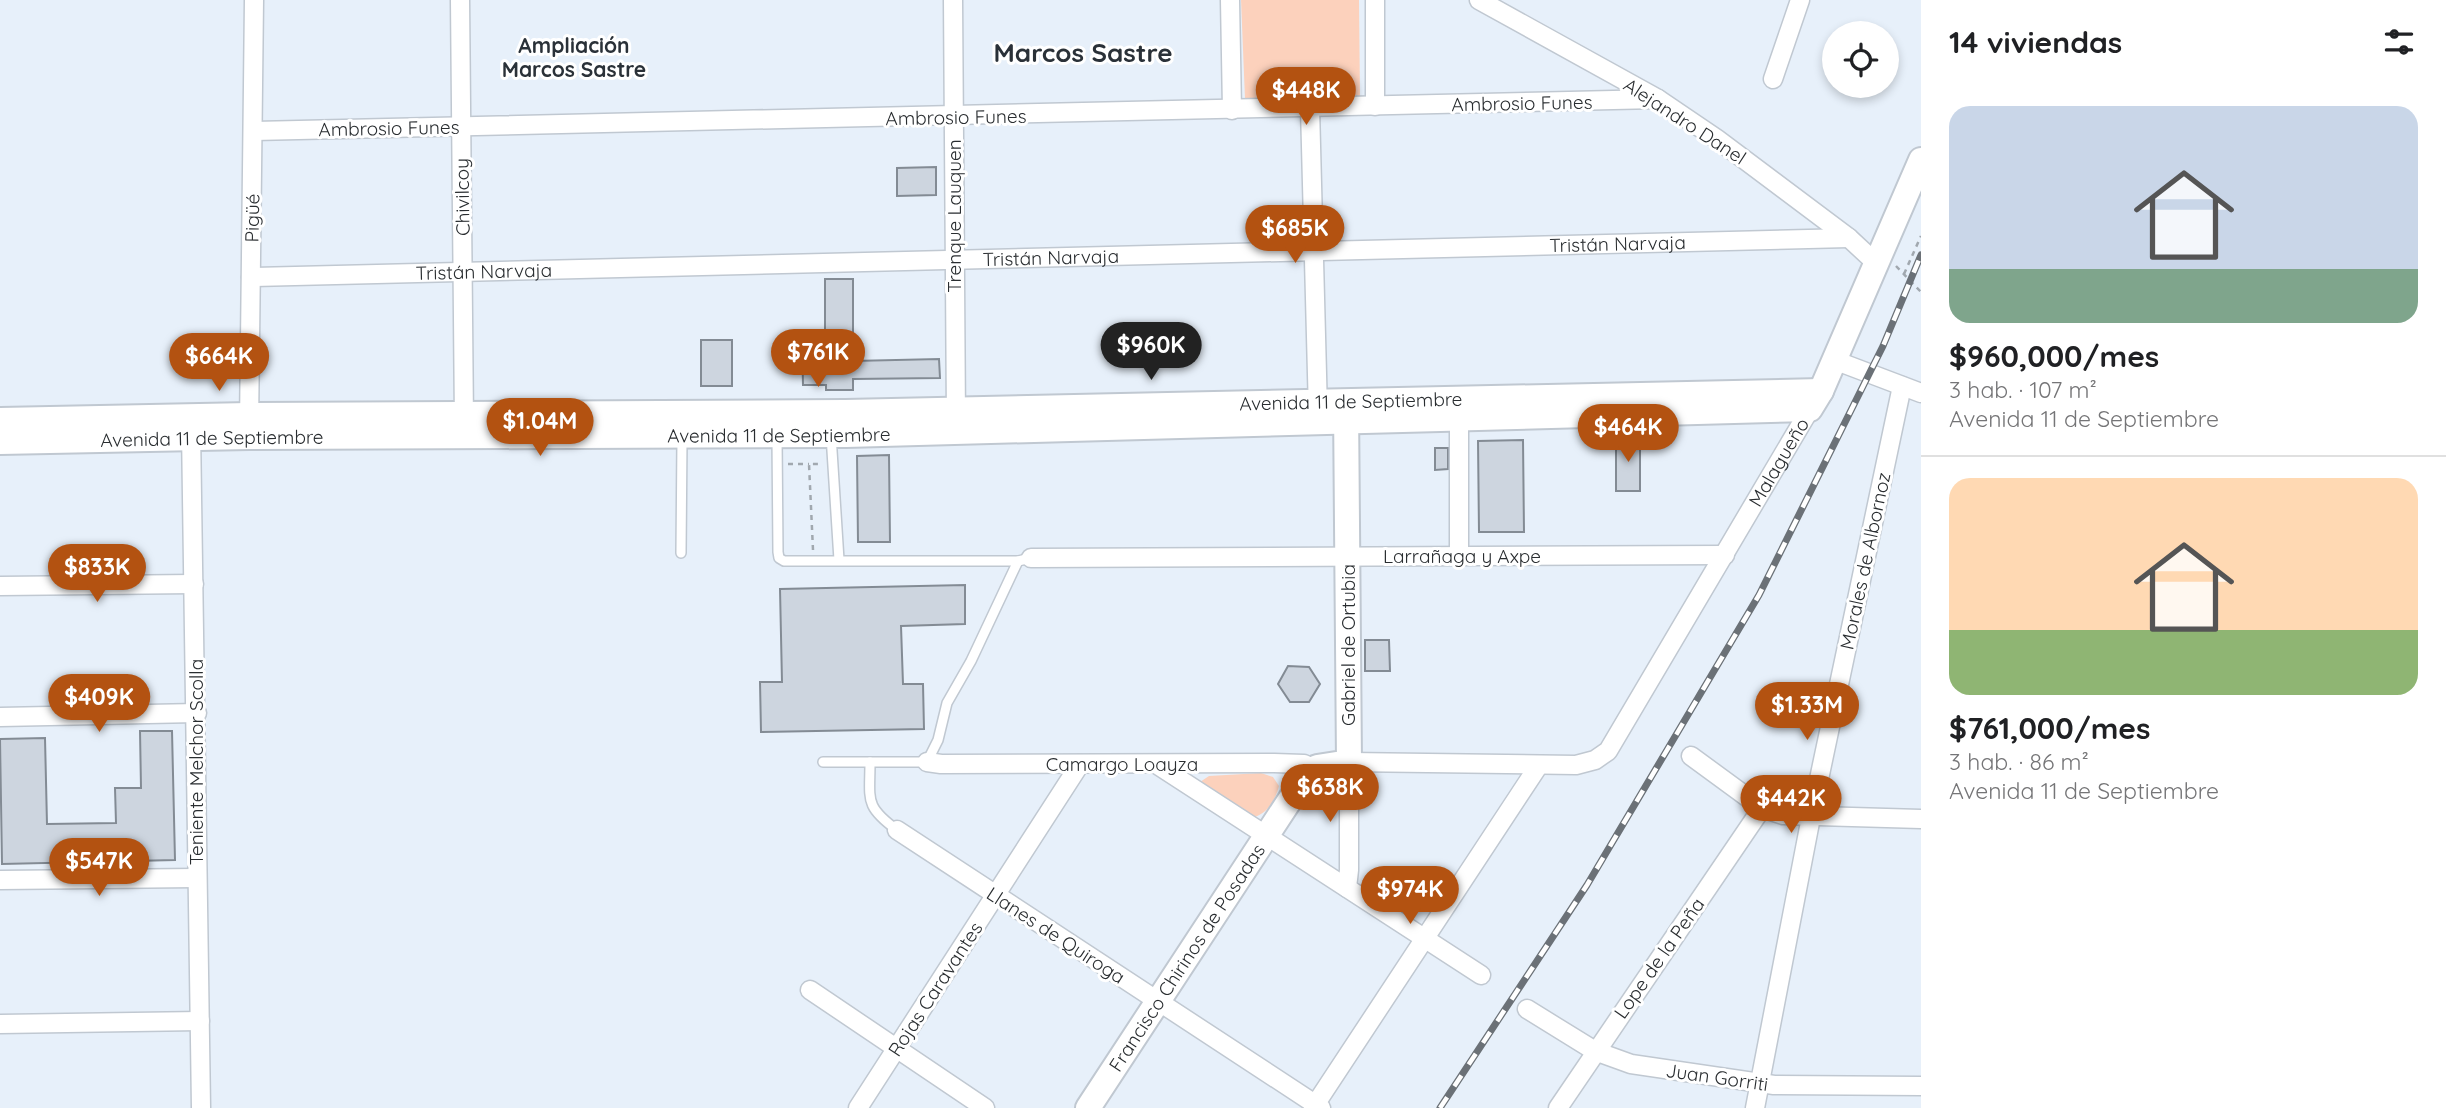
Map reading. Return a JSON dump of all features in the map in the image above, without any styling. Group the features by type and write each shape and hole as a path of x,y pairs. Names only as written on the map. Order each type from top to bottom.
{"main road":[{"name":"Malagueño","path":"1815,400 1918,168"},
{"name":"Avenida 11 de Septiembre","path":"1346,410 1459,418 1815,400"},
{"name":"Avenida 11 de Septiembre","path":"0,420 191,427 831,423 1815,400"},
{"name":"Gabriel de Ortubia","path":"1346,410 1349,762"},
{"name":"Avenida 11 de Septiembre","path":"0,442 191,427"},
{"path":"1315,769 1349,762"},
{"name":"Francisco Chirinos de Posadas","path":"1088,1108 1301,783 1315,769"}],"street":[{"name":"Pigüé","path":"249,426 254,0"},
{"name":"Chivilcoy","path":"460,0 464,425"},
{"name":"Trenque Lauquen","path":"953,0 956,420"},
{"path":"1230,0 1232,110"},
{"path":"1375,0 1375,106"},
{"name":"Alejandro Danel","path":"1479,0 1658,99 1717,139 1849,238 1881,254"},
{"path":"1773,79 1800,0"},
{"name":"Ambrosio Funes","path":"253,131 1658,99"},
{"path":"1310,108 1318,411"},
{"name":"Tristán Narvaja","path":"251,277 1849,238"},
{"path":"1834,360 1921,393"},
{"name":"Morales de Albornoz","path":"1755,1108 1811,817 1902,386"},
{"name":"Malagueño","path":"1539,765 1584,763 1595,760 1608,751 1815,400"},
{"path":"1459,418 1459,556"},
{"name":"Teniente Melchor Scolla","path":"191,427 201,1108"},
{"name":"Larrañaga y Axpe","path":"1024,559 1725,555"},
{"path":"0,586 194,584"},
{"path":"0,717 197,713"},
{"path":"1691,756 1762,808 1783,815 1921,819"},
{"name":"Camargo Loayza","path":"928,762 1282,763 1304,764 1315,769"},
{"path":"1349,762 1539,765"},
{"name":"Gabriel de Ortubia","path":"1347,888 1349,762"},
{"name":"Rojas Caravantes","path":"858,1108 1080,764"},
{"path":"1156,764 1481,975"},
{"path":"1317,1107 1539,765"},
{"name":"Lope de la Peña","path":"1558,1108 1762,808"},
{"name":"Llanes de Quiroga","path":"897,830 1317,1107"},
{"path":"0,880 197,878"},
{"path":"810,990 985,1108"},
{"name":"Juan Gorriti","path":"1527,1009 1595,1051 1632,1064 1760,1084 1921,1086"},
{"path":"0,1024 200,1021"}],"lane":[{"path":"777,423 779,558 784,561 1024,559 947,703 938,740 928,762 822,762"},
{"path":"831,423 839,559"},
{"path":"681,553 682,424"},
{"path":"870,762 870,802 878,816 897,830"}],"path":[{"path":"1904,274 1921,236"},
{"path":"778,464 834,464"},
{"path":"809,464 813,560"}],"shaded area":[{"path":"1241,0 1359,0 1360,98 1245,99"},
{"path":"1261,773 1273,777 1279,786 1264,812 1254,817 1248,817 1200,782 1209,776"}],"building":[{"path":"936,167 936,195 897,196 897,168"},
{"path":"825,279 853,279 853,361 939,359 940,378 853,379 853,390 826,390 826,385 803,385 802,339 825,339"},
{"path":"701,340 732,340 732,386 701,386"},
{"path":"1616,437 1640,437 1640,491 1616,491"},
{"path":"1523,440 1524,532 1479,532 1478,441"},
{"path":"1435,448 1448,448 1448,469 1435,470"},
{"path":"889,455 890,542 858,542 857,456"},
{"path":"965,585 965,624 901,626 903,684 923,684 924,729 761,732 760,682 782,682 780,589"},
{"path":"1365,640 1389,640 1390,671 1365,671"},
{"path":"1288,666 1309,667 1320,684 1309,702 1290,702 1278,684"},
{"path":"140,731 172,731 175,860 2,864 0,739 45,738 47,824 116,823 115,788 141,788"}],"railway":[{"path":"1440,1108 1587,885 1759,595 1883,346 1921,255"}],"district":[{"name":"Marcos Sastre","path":"1083,52"},
{"name":"Ampliación Marcos Sastre","path":"574,57"}]}
